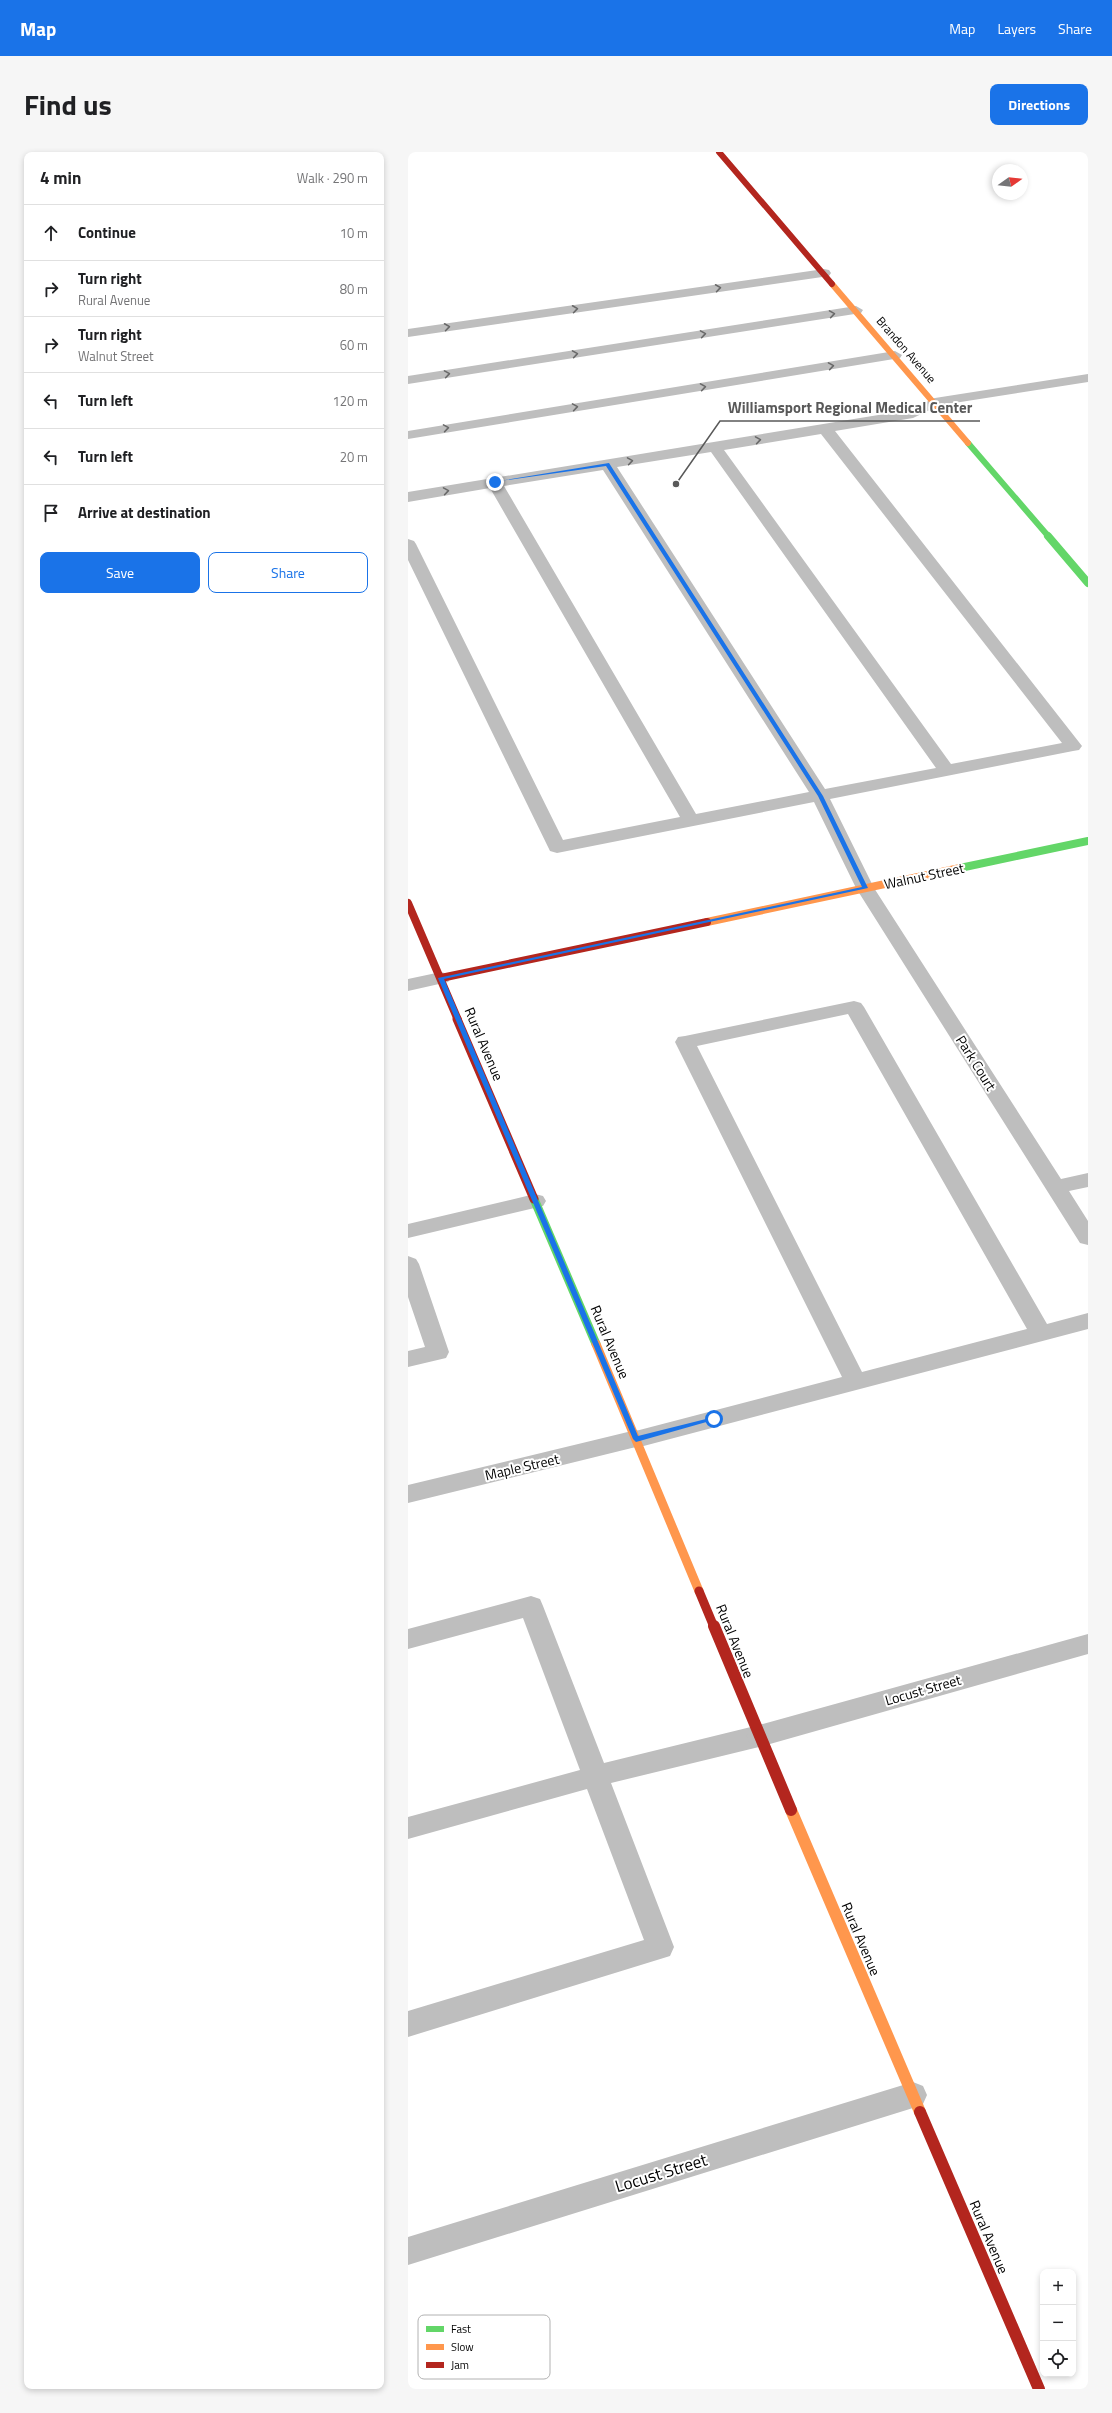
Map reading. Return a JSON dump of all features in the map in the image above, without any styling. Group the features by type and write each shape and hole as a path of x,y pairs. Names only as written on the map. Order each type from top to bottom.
{"street":[{"name":"Brandon Avenue","path":"719,152 1088,582"},
{"path":"408,333 824,273"},
{"path":"408,380 856,310"},
{"path":"408,434 895,356"},
{"path":"408,497 913,414 935,402 1088,378"},
{"path":"408,544 558,847 1073,746 825,429"},
{"path":"715,447 947,771"},
{"name":"Park Court","path":"607,464 820,796 865,888 1088,1238"},
{"path":"495,482 691,821"},
{"name":"Walnut Street","path":"408,985 1088,842"},
{"name":"Rural Avenue","path":"408,903 636,1439 759,1736 1039,2389"},
{"path":"856,1382 685,1042 854,1007 1041,1333"},
{"path":"1056,1187 1088,1180"},
{"path":"408,1231 535,1201"},
{"path":"408,1264 438,1352 408,1359"},
{"name":"Maple Street","path":"408,1494 636,1439 1088,1321"},
{"path":"408,1639 531,1606 660,1947 408,2024"},
{"name":"Locust Street","path":"408,1828 596,1776 759,1736 1088,1644"},
{"name":"Locust Street","path":"408,2251 913,2095"}],"traffic: fast":[{"path":"968,443 1088,583"},
{"path":"960,868 1088,841"},
{"path":"534,1199 596,1344"}],"traffic: slow":[{"path":"832,284 968,443"},
{"path":"707,922 960,868"},
{"path":"596,1344 699,1591"},
{"path":"791,1810 920,2112"}],"traffic: jam":[{"path":"719,152 832,284"},
{"path":"408,903 534,1199"},
{"path":"441,978 707,922"},
{"path":"699,1591 791,1810"},
{"path":"920,2112 1039,2389"}],"place":[{"name":"Williamsport Regional Medical Center","path":"676,484"}],"route":[{"path":"495,482 607,464 820,796 865,888 441,978 636,1439 714,1419"}]}
